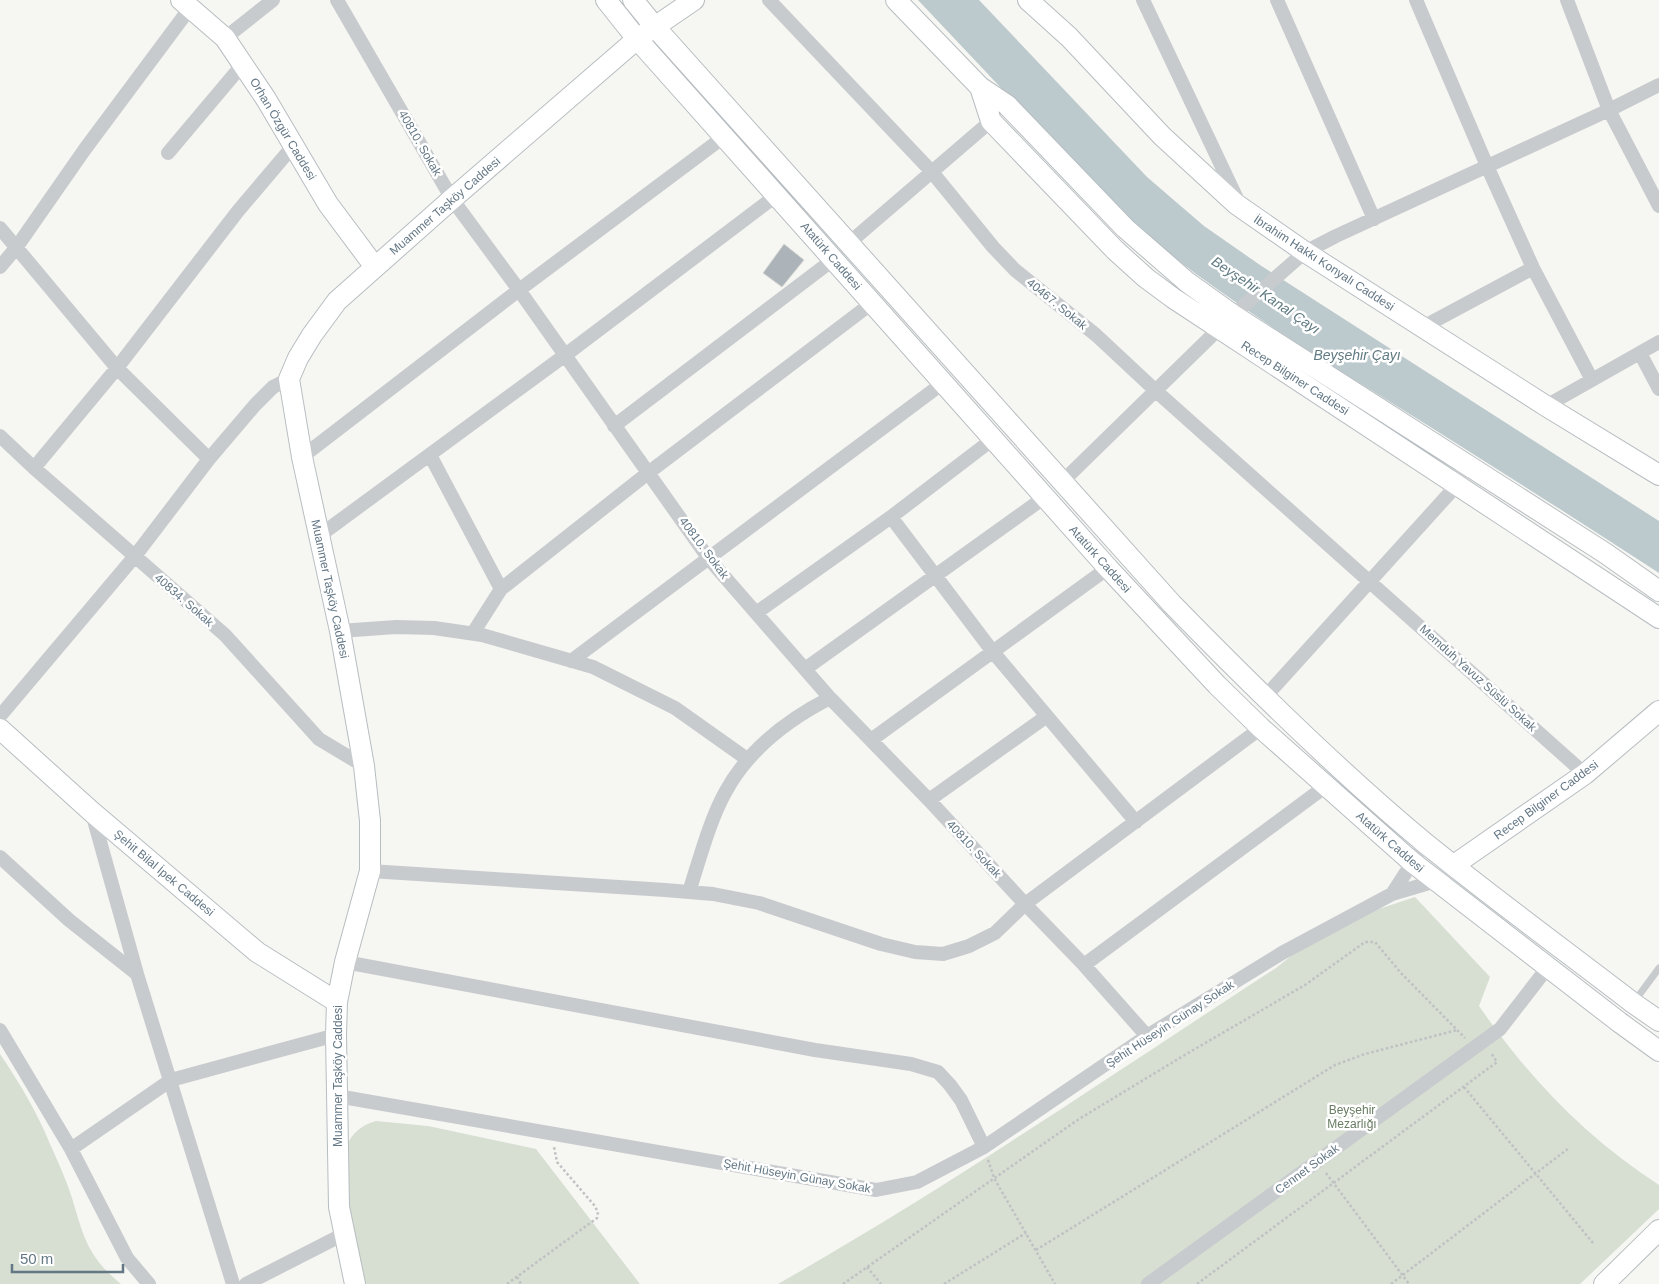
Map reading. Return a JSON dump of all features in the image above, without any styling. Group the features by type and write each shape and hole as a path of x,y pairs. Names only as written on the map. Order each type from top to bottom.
{"street":[{"path":"225,38 273,0"},
{"name":"40810. Sokak","path":"337,0 452,199 710,559 830,698 1084,965 1147,1036"},
{"name":"Atatürk Caddesi","path":"606,0 637,39 1170,637 1261,728 1412,862 1659,1051"},
{"name":"Atatürk Caddesi","path":"633,0 655,27 1172,604 1347,774 1425,842 1632,1003 1659,1021"},
{"name":"Muammer Taşköy Caddesi","path":"355,1284 339,1207 336,1096 337,1002 345,962 370,871 370,821 364,766 340,631 302,456 289,379 307,343 337,301 637,39 694,0"},
{"name":"40467. Sokak","path":"769,0 932,172 993,247 1015,270 1096,336 1370,582"},
{"name":"Recep Bilginer Caddesi","path":"896,0 980,87 1007,105 1124,228 1187,282 1226,322 1457,484 1659,618"},
{"name":"İbrahim Hakkı Konyalı Caddesi","path":"1028,0 1069,37 1162,136 1241,208 1305,252 1423,328 1659,475"},
{"path":"1143,0 1241,208"},
{"path":"1277,0 1374,219"},
{"path":"1416,0 1533,268 1592,380"},
{"path":"1567,0 1609,110 1659,206"},
{"path":"0,267 16,248 185,4"},
{"name":"Orhan Özgür Caddesi","path":"185,4 225,38 266,99 328,204 375,267"},
{"path":"168,153 242,64"},
{"path":"1063,481 1226,322 1305,252 1659,85"},
{"name":"Recep Bilginer Caddesi","path":"980,87 991,121 1115,250 1146,278 1226,322 1466,464 1597,548 1659,591"},
{"path":"849,243 991,121"},
{"path":"302,456 725,136"},
{"path":"34,468 117,368 238,211 294,146"},
{"path":"319,536 564,356 777,195"},
{"path":"0,228 117,368 209,459"},
{"path":"614,426 834,259"},
{"path":"1423,328 1533,268"},
{"path":"473,633 501,589 648,473 872,303"},
{"path":"1546,406 1659,342"},
{"path":"1640,353 1659,389"},
{"path":"0,716 135,556 209,459 255,405 273,387 289,379"},
{"path":"571,661 710,559 943,383"},
{"name":"40834. Sokak","path":"0,436 225,635 319,739 364,766"},
{"path":"756,613 891,518 993,439"},
{"path":"430,455 501,589"},
{"path":"1265,696 1457,484 1466,464"},
{"path":"805,669 1045,497"},
{"path":"891,518 993,652 1136,822"},
{"path":"871,740 1108,568"},
{"name":"Memduh Yavuz Süslü Sokak","path":"1370,582 1586,774"},
{"path":"340,631 396,627 434,628 473,633 593,667 675,708 747,759"},
{"path":"689,892 725,792 747,759 779,729 804,711 830,698"},
{"name":"Recep Bilginer Caddesi","path":"1454,865 1586,774 1659,711"},
{"path":"929,800 1047,716"},
{"path":"370,871 713,894 759,903 881,944 915,952 942,954 970,946 995,933 1025,904 1261,728"},
{"name":"Şehit Bilal İpek Caddesi","path":"0,730 92,812 257,952 337,1002"},
{"path":"1084,965 1326,786"},
{"path":"92,812 137,974 233,1284"},
{"path":"1392,894 1425,842"},
{"path":"0,857 69,920 137,974"},
{"path":"1436,881 1454,865"},
{"name":"Şehit Hüseyin Günay Sokak","path":"336,1096 876,1190 917,1182 984,1147 1147,1036 1282,952 1392,894 1436,881"},
{"path":"345,962 797,1046 911,1064 938,1072 950,1085 961,1100 984,1147"},
{"name":"Cennet Sokak","path":"1148,1284 1500,1029 1548,967"},
{"path":"0,1030 71,1149 127,1258 150,1284"},
{"path":"71,1149 171,1080 336,1035"},
{"path":"1604,1284 1659,1230"},
{"path":"246,1284 344,1234"}],"lane":[{"path":"1632,1003 1659,968"}],"path":[{"path":"843,1284 1079,1119 1305,985 1365,942 1375,942 1401,973 1457,1030 1479,1044 1497,1062 1198,1284"},
{"path":"1036,1250 1335,1066 1365,1054 1457,1030"},
{"path":"1464,1086 1593,1243"},
{"path":"507,1284 597,1218 598,1212 594,1205 557,1162 552,1143 554,1134"},
{"path":"984,1147 994,1178 1055,1284"},
{"path":"1390,1284 1569,1148"},
{"path":"1318,1162 1409,1284"},
{"path":"944,1284 1026,1233"},
{"path":"868,1267 881,1284"},
{"path":"517,1277 521,1284"}],"green space":[{"name":"Beyşehir Mezarlığı","path":"1415,897 1490,977 1479,1006 1538,1081 1607,1147 1659,1185 1659,1209 1580,1284 778,1284 967,1170 1276,968 1296,952 1364,914"},
{"path":"0,1054 14,1075 45,1132 67,1183 86,1241 96,1259 121,1284 0,1284"},
{"path":"376,1121 428,1126 536,1149 640,1284 364,1284 347,1209 347,1145 358,1130"}],"water":[{"name":"Beyşehir Çayı","path":"918,0 979,0 1147,177 1204,226 1260,265 1659,521 1659,573 1318,357 1243,307 1170,254 1135,226"}],"building":[{"path":"784,244 804,260 782,287 763,273"}],"water label":[{"name":"Beyşehir Kanal Çayı","path":"1266,295"}]}
